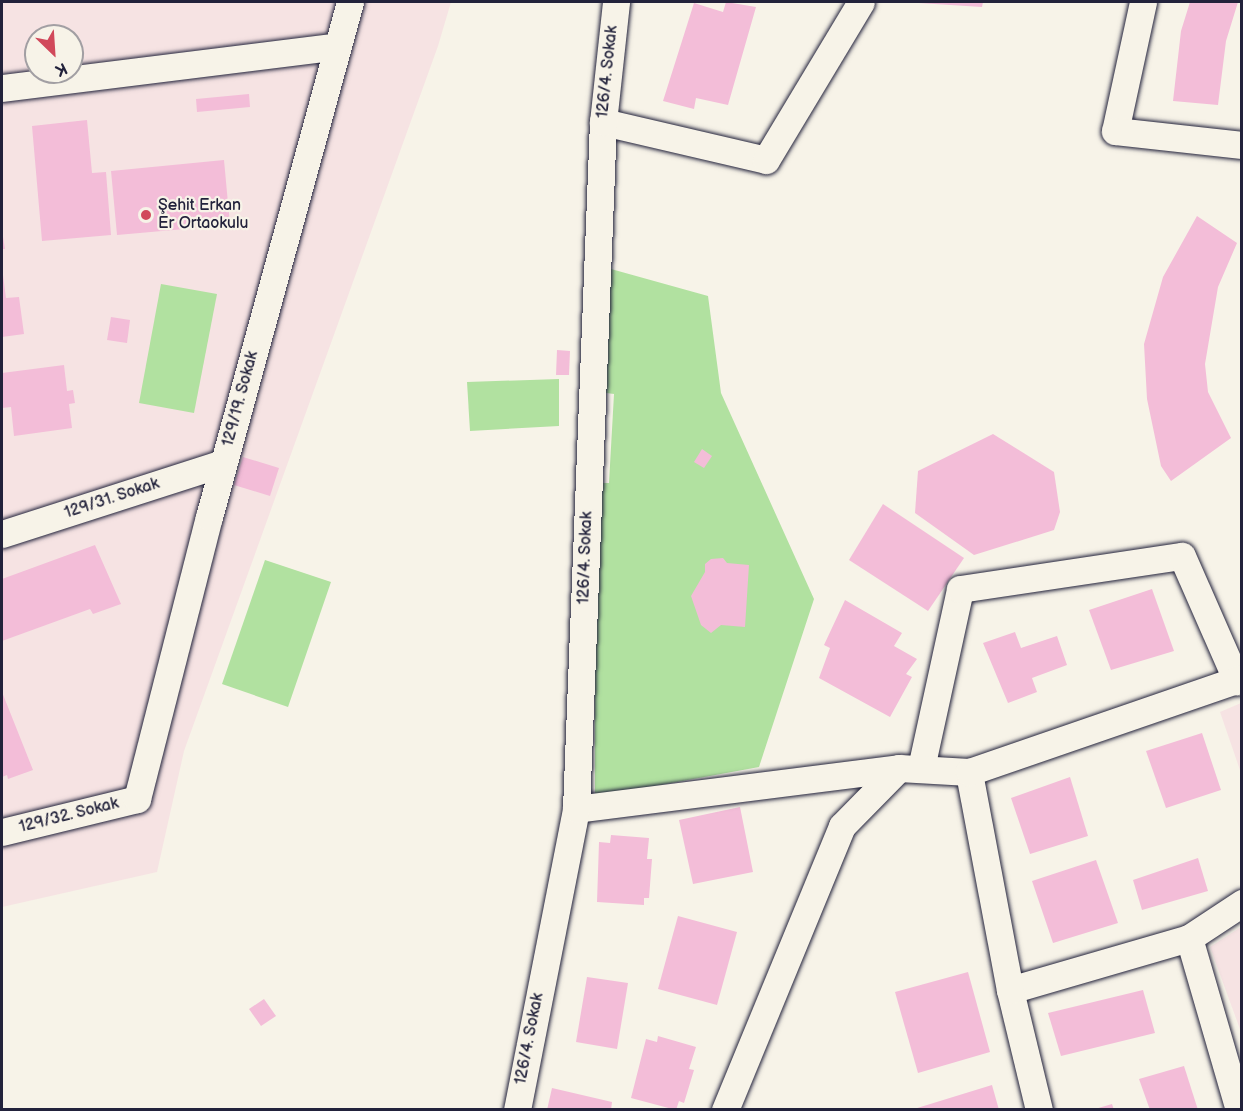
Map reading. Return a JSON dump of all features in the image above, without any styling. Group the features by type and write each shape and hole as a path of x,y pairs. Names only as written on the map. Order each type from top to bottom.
{"street":[{"name":"129/19. Sokak","path":"137,799 223,463 350,2"},
{"name":"126/4. Sokak","path":"517,1110 576,809 603,122 616,2"},
{"path":"603,122 766,160 861,2"},
{"path":"1143,2 1115,131 1242,145"},
{"path":"2,88 337,46"},
{"name":"129/31. Sokak","path":"2,534 223,463"},
{"path":"576,809 910,768 969,772 1239,680 1182,556 960,589 910,768 842,826 725,1110"},
{"path":"969,772 1010,990 1039,1110"},
{"name":"129/32. Sokak","path":"2,832 137,799"},
{"path":"1010,990 1189,939 1242,903"},
{"path":"1189,939 1239,1110"}],"shaded area":[{"path":"2,2 451,2 438,46 184,751 157,872 2,907"},
{"path":"1241,703 1241,773 1220,712"},
{"path":"1241,927 1241,1032 1210,947"}],"green space":[{"path":"611,269 708,296 721,393 814,599 759,767 595,797 594,483 609,483 614,394 599,392"},
{"path":"161,284 217,294 194,413 139,403"},
{"path":"559,379 559,426 470,431 467,382"},
{"path":"265,560 331,582 288,707 222,684"}],"building":[{"path":"726,2 756,7 728,105 696,98 694,109 663,101 694,3 723,12"},
{"path":"903,2 983,2 982,7"},
{"path":"1190,2 1238,2 1226,41 1218,105 1173,101 1181,31"},
{"path":"249,94 250,107 197,112 196,99"},
{"path":"87,120 92,173 106,172 111,235 42,241 32,126"},
{"path":"224,160 230,225 117,235 111,171"},
{"path":"1197,216 1237,243 1218,287 1205,364 1208,392 1231,438 1171,481 1161,466 1147,399 1144,344 1163,277"},
{"path":"2,231 5,249 2,249"},
{"path":"3,275 6,298 19,297 24,334 2,337"},
{"path":"111,317 130,320 127,343 107,340"},
{"path":"557,350 570,351 569,375 556,375"},
{"path":"64,365 67,391 73,390 75,403 69,404 72,428 14,436 11,407 2,408 2,373"},
{"path":"993,434 1054,472 1060,512 1054,530 974,555 915,513 918,471"},
{"path":"702,449 712,456 704,468 694,462"},
{"path":"243,457 279,468 270,496 234,485"},
{"path":"883,504 964,558 928,611 849,560"},
{"path":"95,545 121,604 93,614 90,609 2,641 2,579"},
{"path":"723,558 727,563 749,565 745,627 721,625 711,633 701,625 691,596 705,572 705,564 711,559"},
{"path":"1152,589 1174,651 1111,670 1089,610"},
{"path":"845,600 902,633 894,646 917,659 906,674 912,677 890,717 819,678 830,648 824,645"},
{"path":"1015,632 1021,648 1057,636 1067,665 1032,678 1037,692 1008,703 983,643"},
{"path":"2,692 33,770 8,779 7,775 2,777"},
{"path":"1202,733 1221,790 1166,808 1146,751"},
{"path":"1070,777 1088,836 1030,854 1011,798"},
{"path":"740,807 753,872 693,884 679,820"},
{"path":"611,835 649,838 647,859 652,859 649,898 644,898 644,905 597,902 599,842 610,843"},
{"path":"1198,858 1208,891 1142,910 1133,880"},
{"path":"1096,860 1118,923 1053,943 1032,881"},
{"path":"678,916 737,932 717,1005 658,989"},
{"path":"968,972 990,1052 918,1073 895,992"},
{"path":"587,977 628,983 617,1049 576,1042"},
{"path":"1143,990 1155,1033 1061,1056 1048,1013"},
{"path":"264,999 276,1016 261,1026 249,1009"},
{"path":"658,1036 696,1047 689,1069 694,1070 684,1103 679,1101 676,1110 631,1098 646,1039 657,1042"},
{"path":"1184,1066 1198,1110 1150,1110 1139,1079"},
{"path":"992,1085 999,1110 914,1110 914,1109"},
{"path":"552,1088 612,1102 611,1110 547,1110"},
{"path":"1112,1104 1114,1110 1095,1110 1095,1109"}],"place":[{"name":"Şehit Erkan Er Ortaokulu","path":"146,215"}]}
